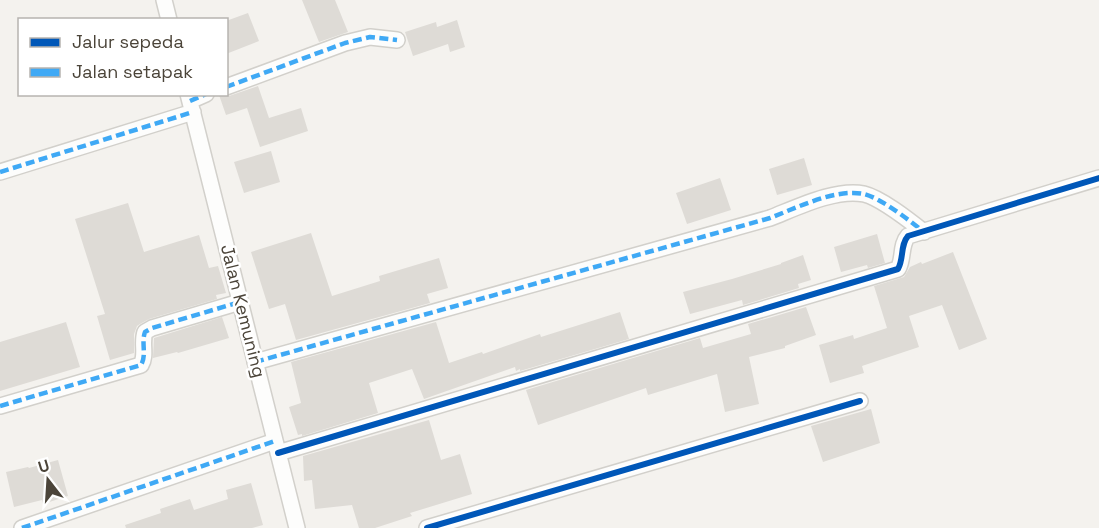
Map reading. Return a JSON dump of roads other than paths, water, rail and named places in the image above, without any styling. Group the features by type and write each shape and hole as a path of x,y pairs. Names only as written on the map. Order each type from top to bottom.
{"street":[{"path":"164,0 168,18"},
{"path":"228,86 345,43 370,37 397,40"},
{"path":"0,172 190,103"},
{"name":"Jalan Kemuning","path":"190,103 297,528"},
{"path":"22,528 277,447 898,269 908,236 1099,178"},
{"path":"255,362 770,218 825,198 848,193 866,194 924,231"},
{"path":"0,406 141,365 145,358 143,339 145,332 240,302"},
{"path":"427,528 860,401"}]}
